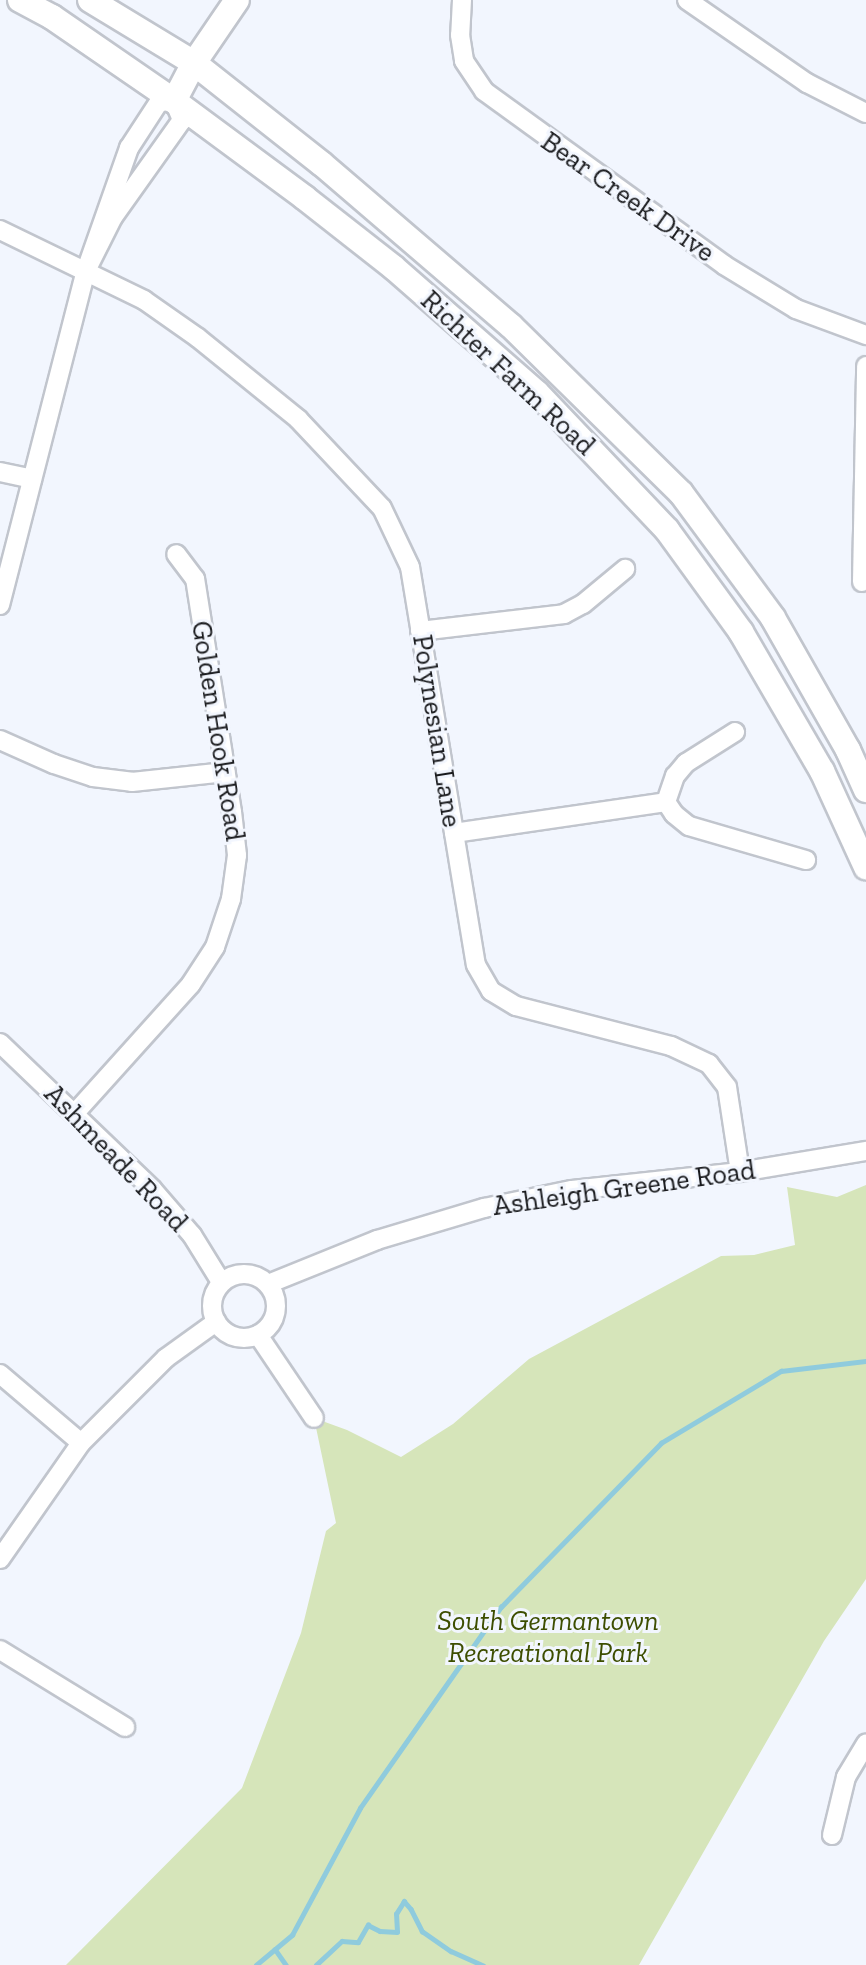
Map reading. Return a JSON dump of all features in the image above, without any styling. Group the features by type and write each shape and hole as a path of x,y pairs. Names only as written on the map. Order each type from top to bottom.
{"main road":[{"name":"Richter Farm Road","path":"20,0 52,17 174,101 393,267 537,393 667,530 748,643 822,771 866,867"},
{"name":"Richter Farm Road","path":"90,0 194,63 322,164 511,327 681,493 773,618 848,750 866,790"},
{"path":"174,101 194,63 237,0"}],"street":[{"name":"Bear Creek Drive","path":"463,0 460,35 464,61 484,91 724,265 796,309 866,335"},
{"path":"687,0 807,83 866,113"},
{"path":"0,605 85,273 128,148 159,103 174,101 183,120 113,217 85,273"},
{"name":"Polynesian Lane","path":"0,230 144,300 198,338 298,419 382,508 410,567 476,965 491,991 516,1006 671,1046 709,1064 727,1087 740,1172"},
{"path":"862,582 866,366"},
{"path":"0,472 32,479"},
{"name":"Golden Hook Road","path":"75,1113 191,984 215,947 231,899 237,855 195,579 176,554"},
{"path":"420,631 564,614 583,604 625,569"},
{"path":"666,802 675,776 686,763 735,732"},
{"path":"0,740 54,764 93,777 132,782 225,772"},
{"path":"454,833 666,802"},
{"path":"666,802 674,814 689,826 806,860"},
{"name":"Ashmeade Road","path":"0,1043 75,1113 176,1217 192,1235 221,1282"},
{"name":"Ashleigh Greene Road","path":"268,1284 377,1240 484,1208 572,1190 740,1172 866,1151"},
{"path":"236,1274 254,1275 268,1284 275,1298 276,1309 271,1324 258,1335 237,1338 222,1331 212,1314 211,1301 221,1282 236,1274"},
{"path":"0,1559 81,1443 166,1358 216,1322"},
{"path":"258,1335 314,1419"},
{"path":"0,1374 81,1443"},
{"path":"0,1650 125,1727"},
{"path":"832,1835 846,1777 866,1744"}],"green space":[{"name":"South Germantown Recreational Park","path":"866,1185 866,1579 824,1641 639,1965 66,1965 242,1788 301,1633 326,1531 336,1523 314,1418 347,1430 401,1457 453,1424 529,1359 721,1256 754,1255 795,1245 787,1187 837,1197"}],"waterway":[{"path":"256,1965 292,1935 360,1808 501,1607 661,1443 781,1371 866,1361"},
{"path":"316,1965 342,1941 358,1942 368,1925 380,1931 397,1932 396,1914 404,1901 422,1931 451,1951 483,1965"},
{"path":"275,1949 286,1965"}]}
